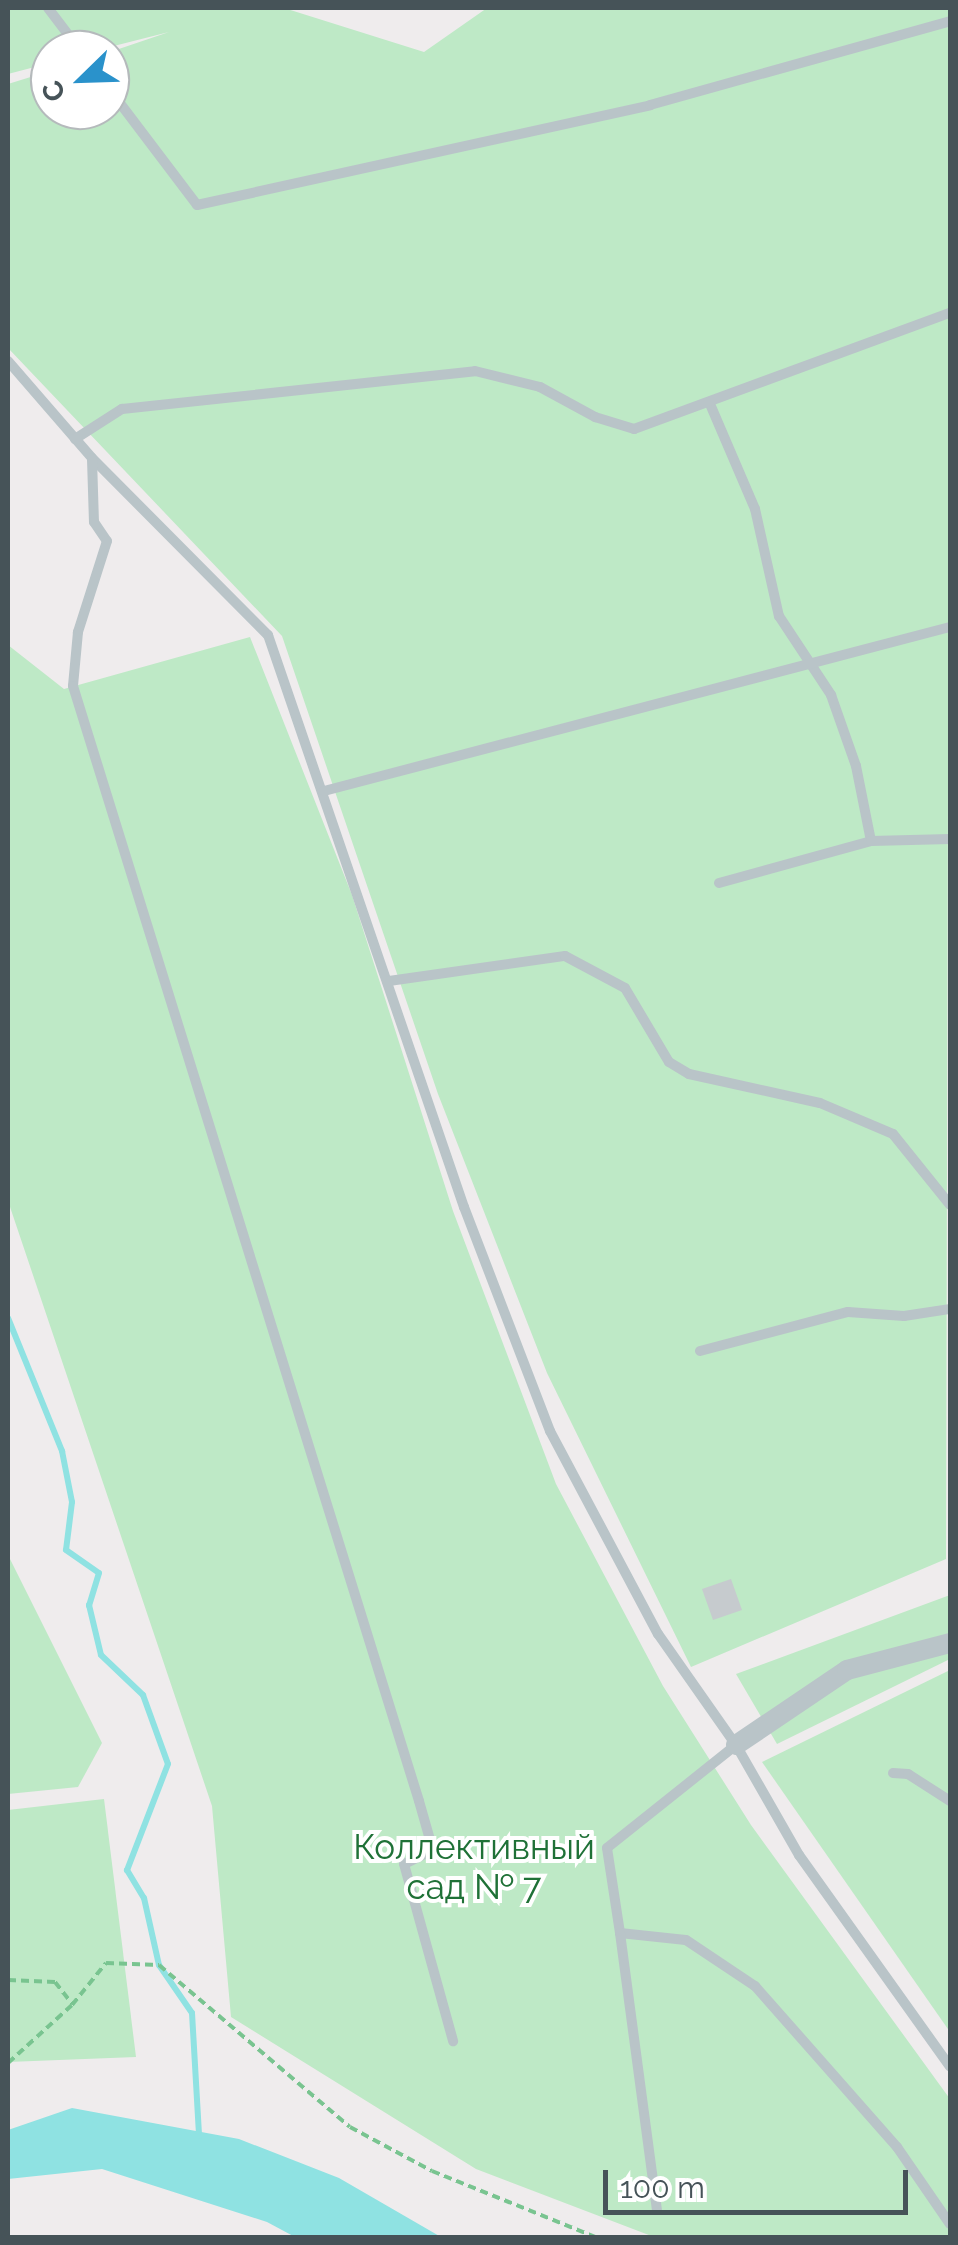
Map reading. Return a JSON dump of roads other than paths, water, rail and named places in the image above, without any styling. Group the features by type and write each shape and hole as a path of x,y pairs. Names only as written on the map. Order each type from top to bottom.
{"street":[{"path":"736,1744 847,1670 950,1643"}],"lane":[{"path":"48,8 65,30"},
{"path":"130,116 197,204 650,106 950,21"},
{"path":"75,438 122,409 475,371 540,387 595,417 634,428 710,404 950,313"},
{"path":"8,361 92,458 268,635 464,1207 550,1431 658,1634 736,1744 799,1855 950,2068"},
{"path":"710,404 754,509 780,616 831,695 856,766 871,841"},
{"path":"92,458 94,522 107,541 78,632 73,686 420,1801 433,1850 404,1864 453,2041"},
{"path":"324,791 950,628"},
{"path":"719,883 871,841 950,839"},
{"path":"389,981 565,956 625,988 669,1062 689,1074 820,1104 893,1134 950,1205"},
{"path":"700,1350 848,1312 904,1316 950,1309"},
{"path":"658,2210 608,1848 736,1744"},
{"path":"893,1772 908,1774 950,1801"},
{"path":"620,1934 686,1940 755,1986 896,2147 950,2224"}],"water":[{"path":"72,2108 239,2139 339,2178 441,2237 295,2237 267,2222 102,2169 8,2179 8,2130"}],"waterway":[{"path":"8,1318 62,1451 72,1502 66,1550 99,1573 89,1605 101,1655 143,1695 168,1764 127,1870 144,1898 159,1965 192,2013 199,2136"}],"park label":[{"name":"Коллективный сад № 7","path":"474,1867"}]}
